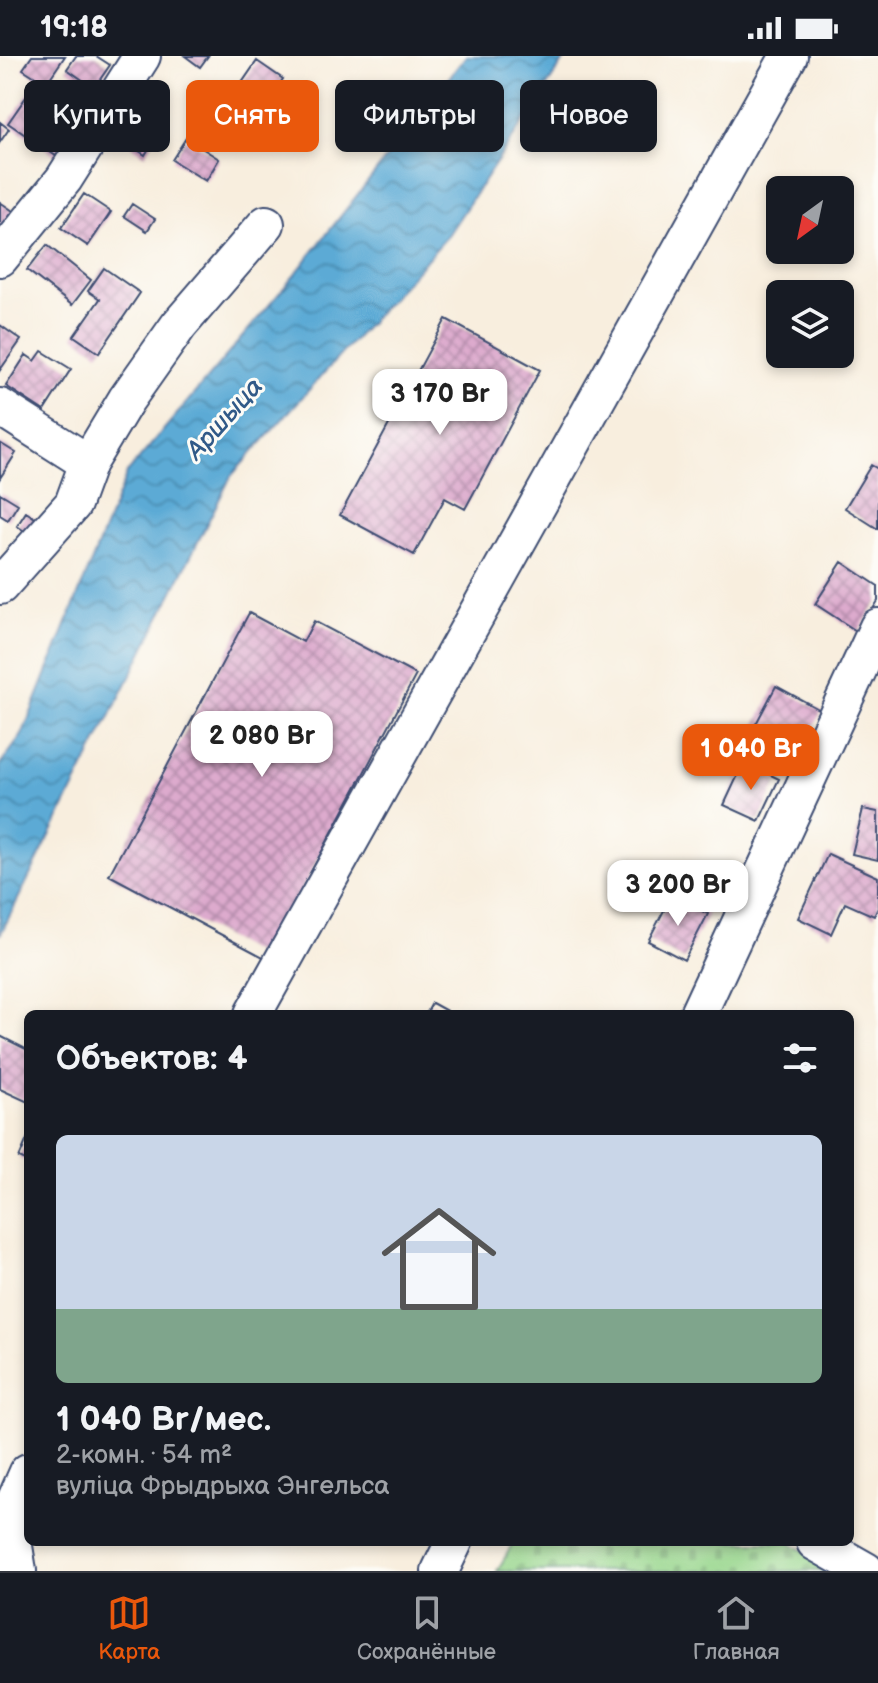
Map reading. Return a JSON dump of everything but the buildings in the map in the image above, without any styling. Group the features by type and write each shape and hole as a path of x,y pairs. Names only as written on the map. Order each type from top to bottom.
{"street":[{"path":"0,258 64,179 142,56"},
{"path":"255,1010 789,56"},
{"path":"0,586 73,504 88,463 126,400 179,325 266,224"},
{"path":"0,407 88,463"},
{"path":"700,1010 878,627"},
{"path":"18,1571 9,1515 24,1481"},
{"path":"440,1571 452,1546"},
{"path":"822,1546 866,1571"}],"green space":[{"path":"512,1546 795,1546 840,1571 497,1571"}],"water":[{"path":"466,56 567,56 551,80 520,80 520,127 504,151 504,80 447,80"},
{"name":"Аршыца","path":"391,152 503,152 446,238 231,476 0,935 0,765 22,735 127,473 293,277"}]}
